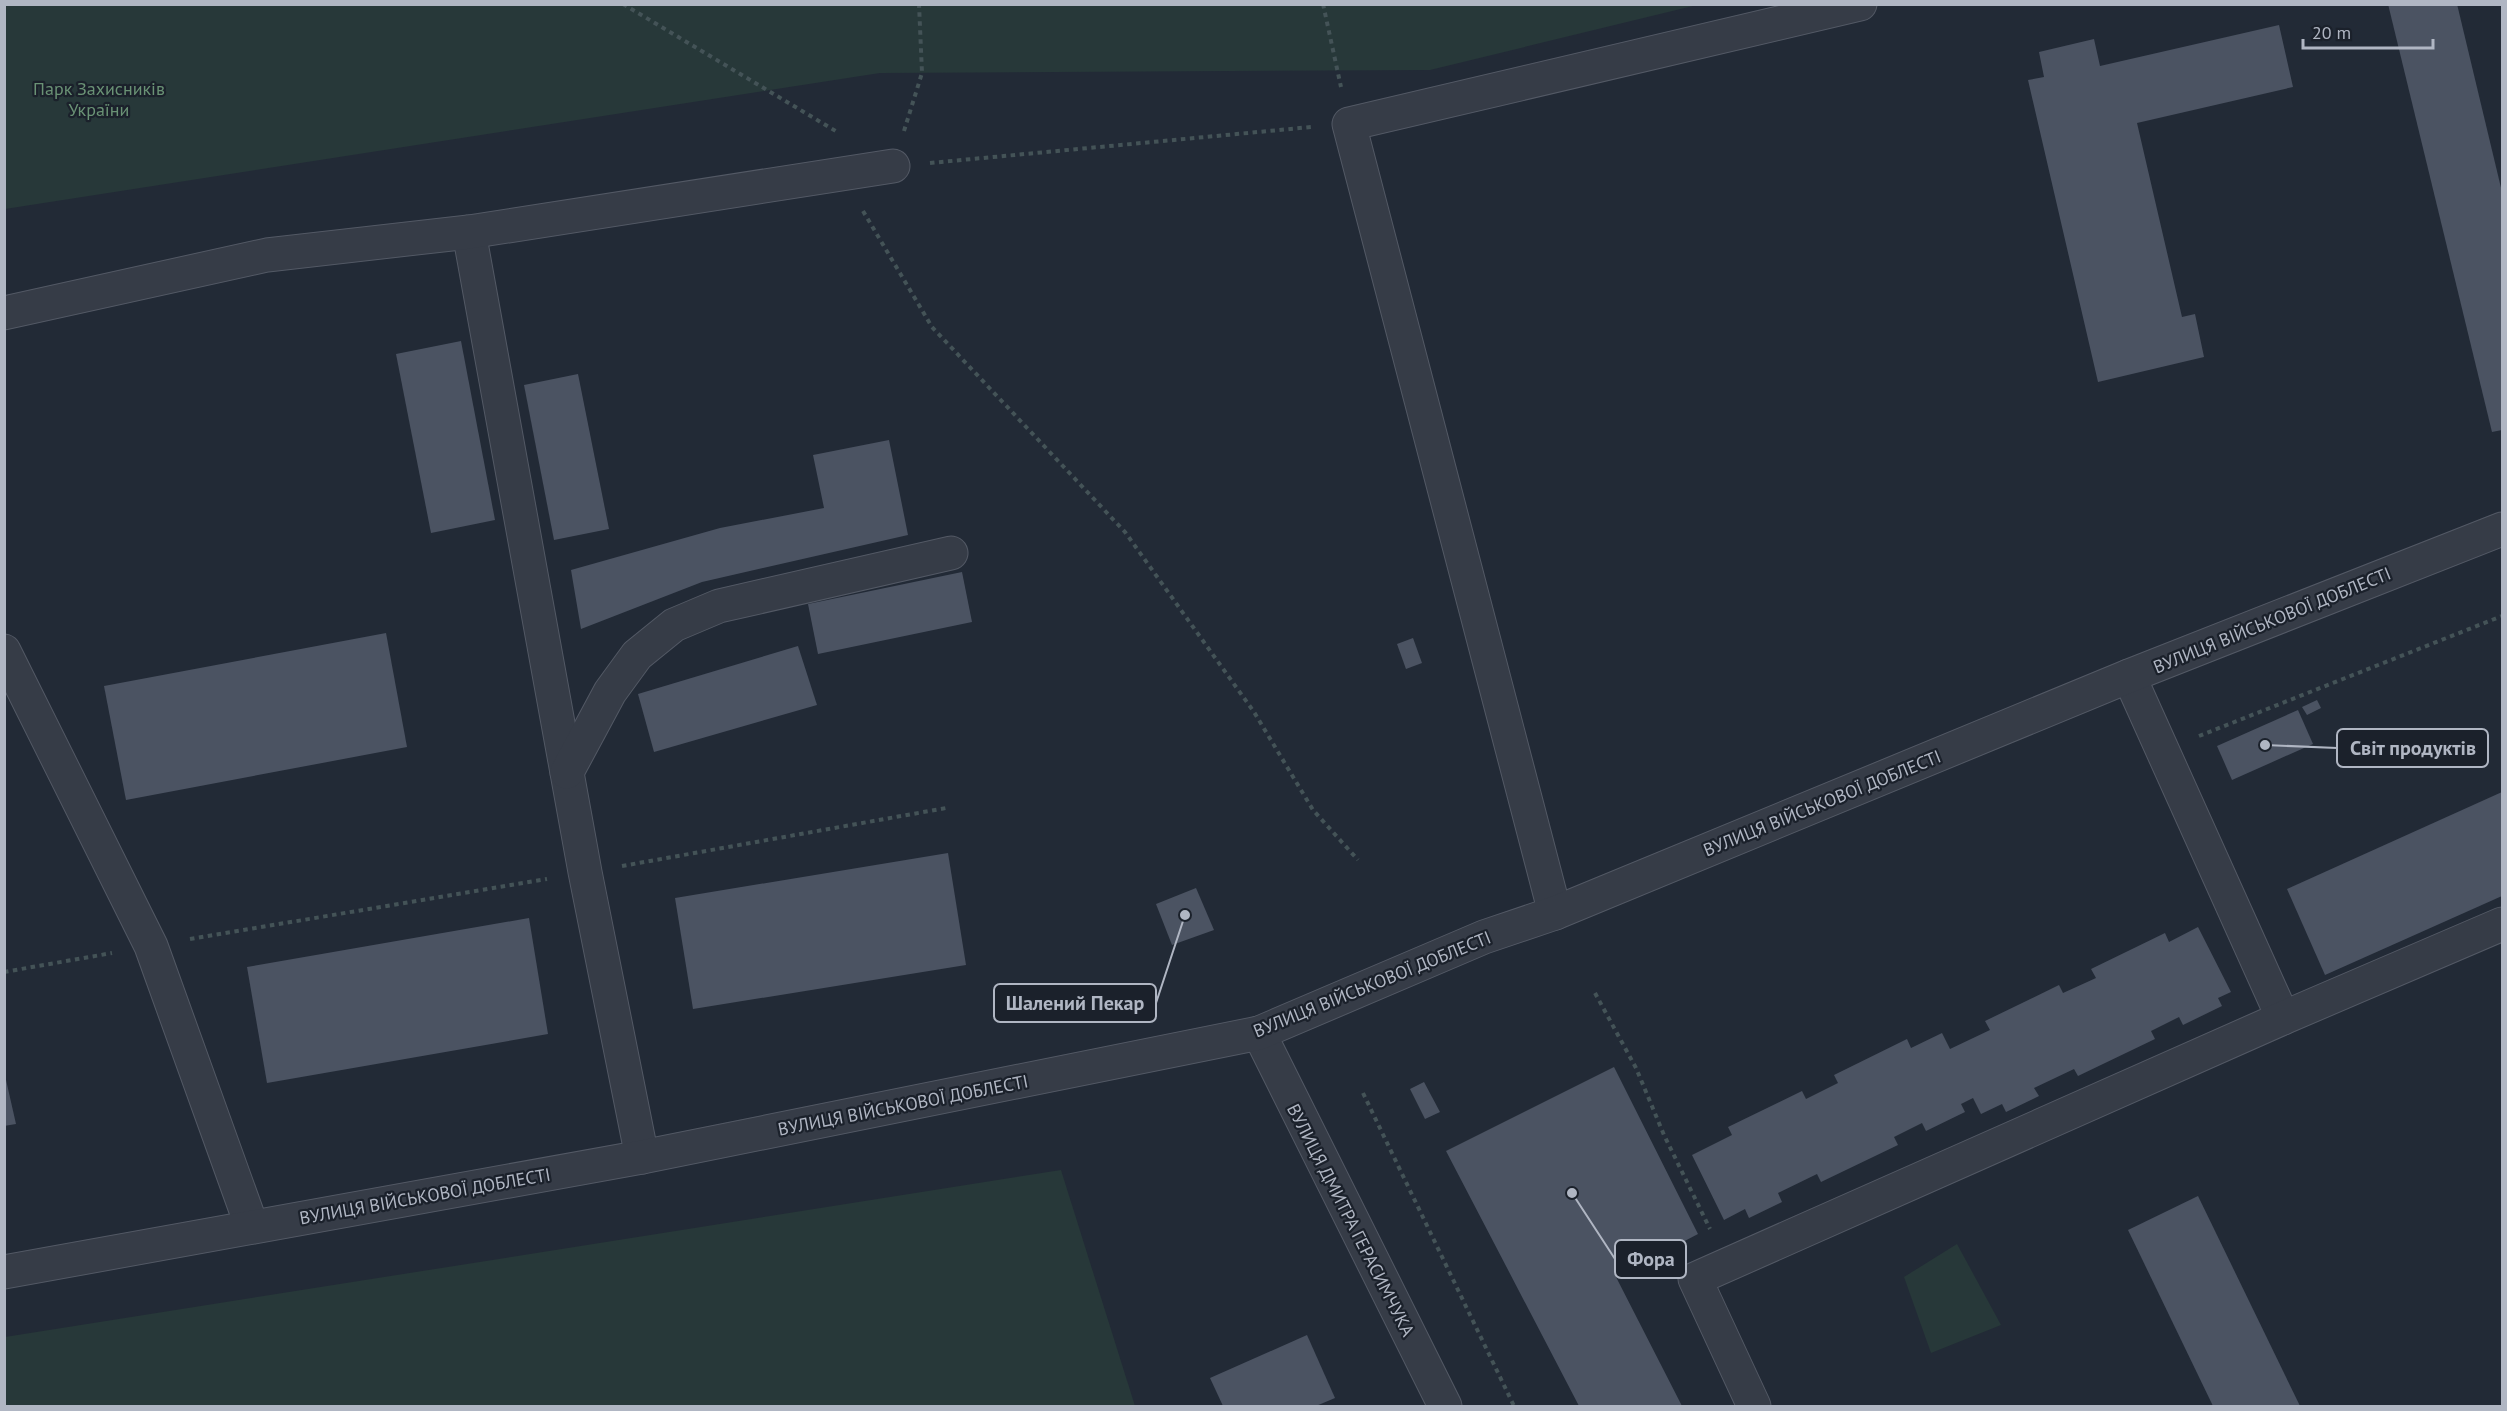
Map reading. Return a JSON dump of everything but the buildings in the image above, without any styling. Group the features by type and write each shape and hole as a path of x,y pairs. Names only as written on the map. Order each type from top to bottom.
{"street":[{"path":"1556,914 1349,124 1758,15 1860,4"},
{"path":"4,313 267,255 469,232 893,166"},
{"path":"469,232 585,872 642,1157"},
{"name":"ВУЛИЦЯ ВІЙСЬКОВОЇ ДОБЛЕСТІ","path":"4,1272 642,1157 1259,1033 1484,937 1556,914 2129,676 2502,529"},
{"path":"567,772 610,692 630,664 637,655 674,625 719,606 951,553"},
{"path":"4,651 151,946 252,1227"},
{"path":"2129,676 2283,1018"},
{"path":"1754,1407 1695,1279 2283,1018 2502,924"},
{"name":"ВУЛИЦЯ ДМИТРА ГЕРАСИМЧУКА","path":"1259,1033 1445,1407"}],"path":[{"path":"623,4 893,166 1349,124 1323,4"},
{"path":"893,166 922,73 919,4"},
{"path":"841,174 932,327 1125,532 1254,712 1313,810 1358,860"},
{"path":"2164,750 2502,616"},
{"path":"4,972 946,808"},
{"path":"1595,993 1636,1068 1664,1135 1729,1264"},
{"path":"1363,1093 1514,1407"}],"green space":[{"name":"Парк Захисників України","path":"5,4 1697,5 1430,70 880,73 5,209"},
{"path":"1061,1170 1135,1406 5,1406 5,1337"},
{"path":"1957,1244 2001,1325 1931,1353 1904,1277"}],"place":[{"name":"Світ продуктів","path":"2265,745"},
{"name":"Шалений Пекар","path":"1185,915"},
{"name":"Фора","path":"1572,1193"}]}
